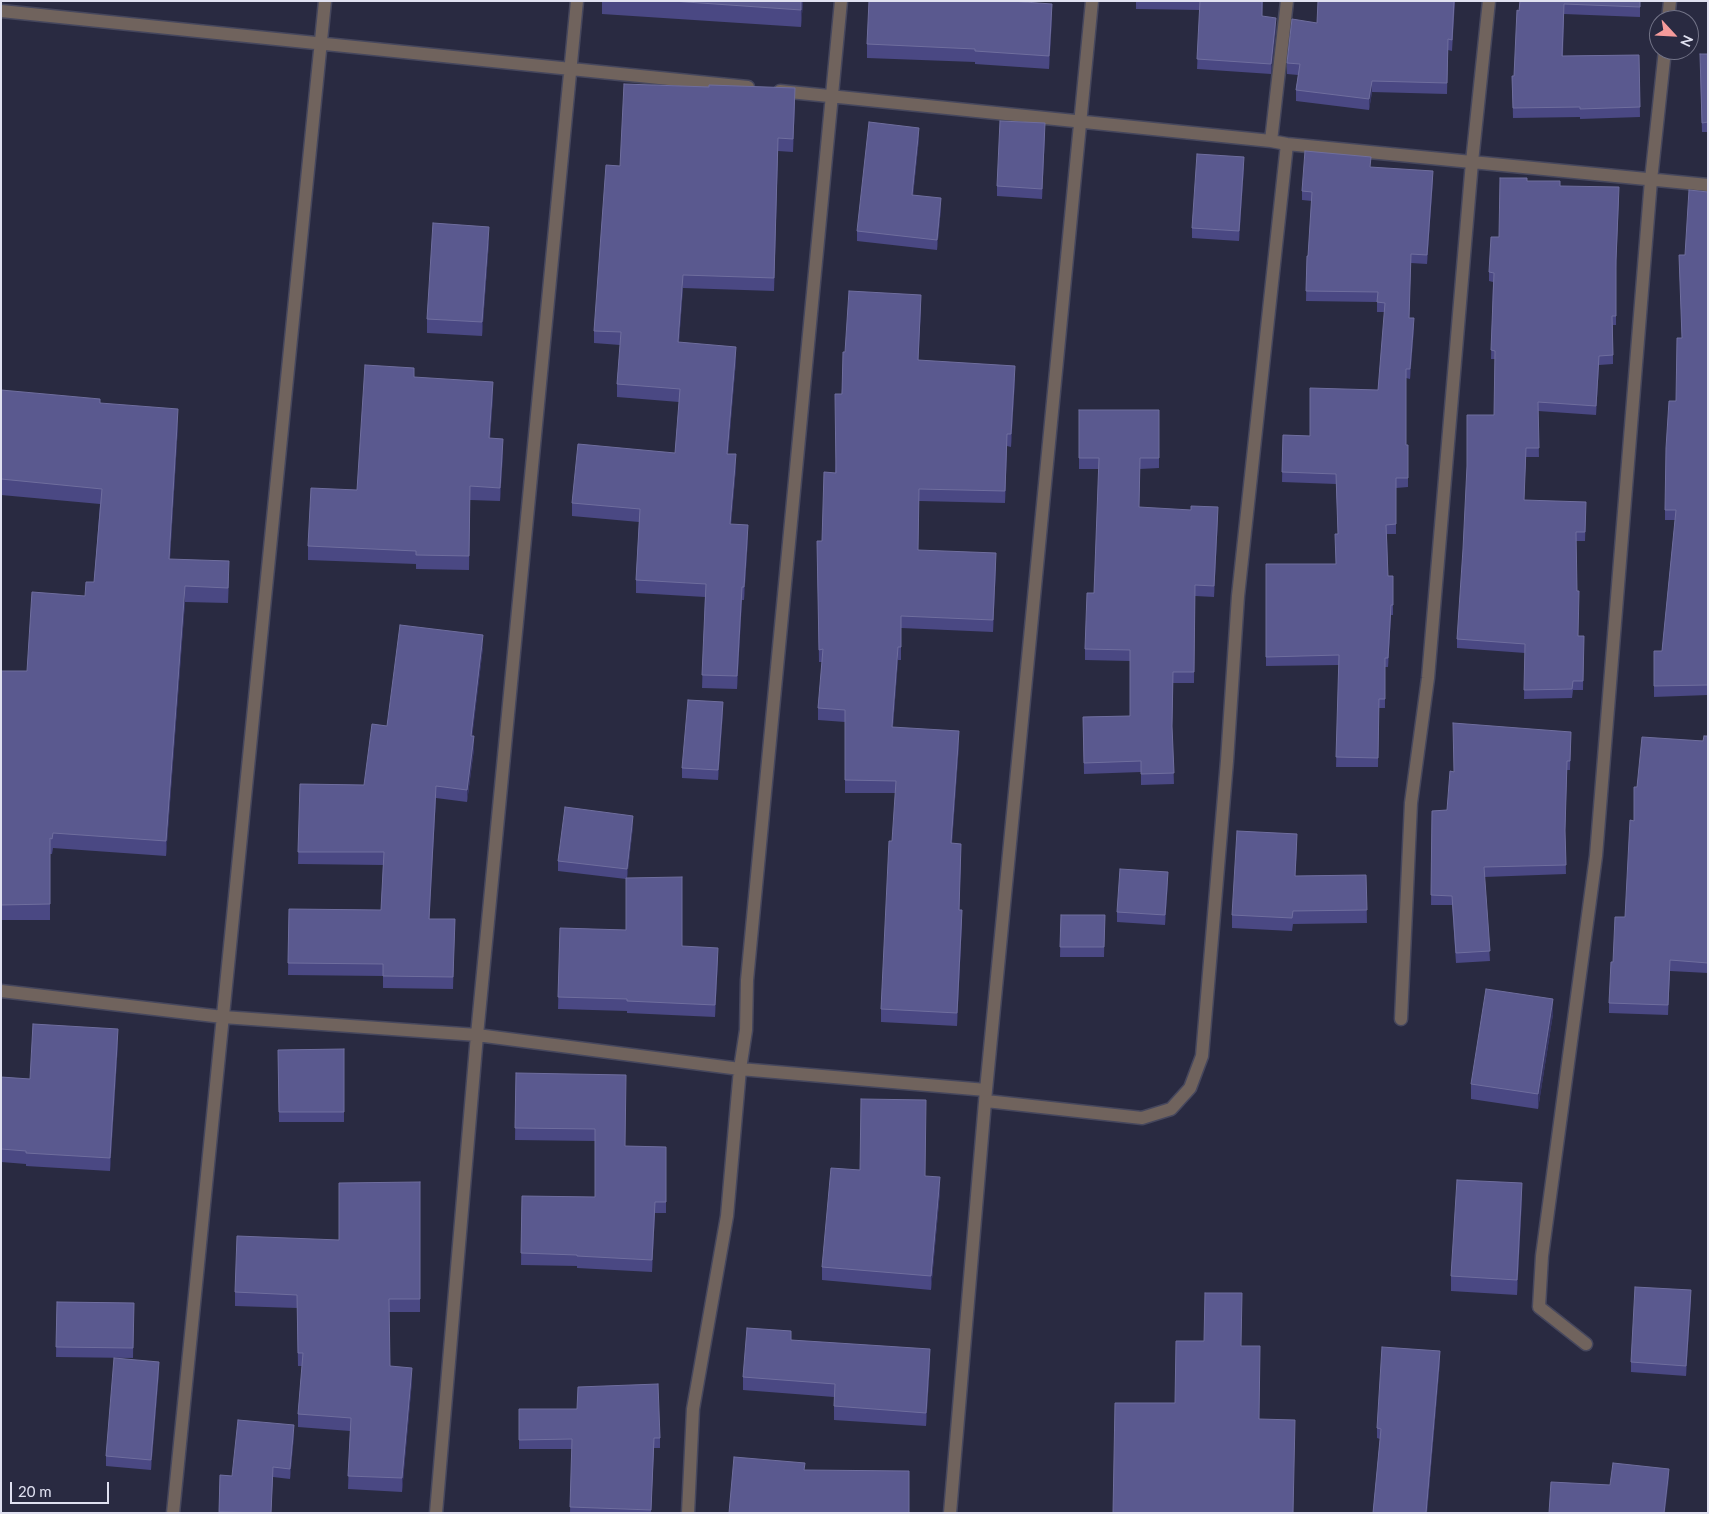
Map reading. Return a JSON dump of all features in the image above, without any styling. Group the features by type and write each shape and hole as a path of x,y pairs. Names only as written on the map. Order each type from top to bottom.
{"street":[{"path":"172,1513 325,1"},
{"path":"436,1513 476,1035 576,1"},
{"path":"688,1513 694,1409 727,1216 740,1069 746,1030 747,980 841,1"},
{"path":"950,1513 986,1095 1092,1"},
{"path":"1272,141 1287,1"},
{"path":"1401,1019 1411,803 1428,678 1472,162 1489,1"},
{"path":"1,11 1288,144 1708,185"},
{"path":"1586,1344 1539,1307 1542,1256 1596,856 1651,180 1664,60"},
{"path":"1,991 223,1017 476,1035 740,1069 986,1095 1142,1118 1171,1109 1190,1088 1202,1056 1227,761 1238,596 1288,144"}],"building":[{"path":"672,1 801,1 801,10"},
{"path":"869,1 1011,1 1052,4 1049,56 975,51 975,49 867,44"},
{"path":"1200,1 1262,1 1262,16 1276,18 1271,64 1197,59"},
{"path":"1318,1 1454,1 1452,40 1448,39 1447,83 1372,81 1369,99 1296,90 1300,64 1287,63 1292,19 1317,23"},
{"path":"1520,1 1640,1 1640,7 1564,4 1562,56 1639,55 1640,107 1580,109 1580,107 1513,108 1512,76 1514,76 1517,10 1519,11"},
{"path":"1700,54 1708,54 1708,122 1702,123"},
{"path":"624,84 795,88 793,139 778,138 774,278 683,275 678,342 736,347 727,454 736,454 730,524 748,525 737,676 702,675 706,584 636,580 640,509 572,503 578,444 675,453 680,389 617,384 621,332 594,331 606,165 620,166"},
{"path":"1000,121 1045,123 1042,189 997,186"},
{"path":"869,122 919,128 912,195 941,198 937,240 857,231"},
{"path":"1305,151 1371,157 1370,167 1433,171 1427,255 1411,254 1409,318 1414,318 1410,369 1406,369 1408,478 1396,478 1396,524 1386,525 1388,576 1393,576 1393,605 1391,605 1388,658 1385,658 1385,699 1379,699 1378,758 1336,757 1339,655 1266,657 1266,564 1336,564 1335,534 1338,534 1336,474 1282,472 1283,435 1310,436 1310,388 1378,390 1385,303 1377,302 1378,292 1306,291 1312,192 1302,191"},
{"path":"1197,154 1244,157 1239,231 1192,228"},
{"path":"1500,178 1527,178 1527,181 1560,181 1560,186 1619,187 1616,316 1612,316 1613,355 1599,356 1596,406 1538,402 1539,448 1526,448 1524,500 1586,502 1585,532 1576,532 1577,591 1579,591 1578,636 1584,636 1583,681 1573,681 1572,689 1524,690 1525,644 1457,639 1467,466 1467,415 1494,415 1495,351 1491,350 1494,273 1489,272 1491,237 1499,237"},
{"path":"1689,190 1708,192 1708,685 1654,686 1654,651 1662,651 1676,510 1665,510 1666,448 1669,401 1676,401 1677,338 1682,338 1679,255 1685,255"},
{"path":"433,223 489,227 482,322 427,319"},
{"path":"849,291 921,295 918,360 1015,366 1011,434 1007,434 1005,491 919,489 918,550 996,553 993,620 901,616 901,647 898,647 892,727 959,731 951,843 961,844 959,910 962,910 957,1013 881,1009 889,841 892,841 896,781 845,780 845,710 818,708 823,649 819,650 817,541 822,541 824,472 836,473 835,394 842,394 843,352 845,352"},
{"path":"365,365 414,368 414,377 493,382 489,438 503,439 500,488 470,486 469,556 416,555 416,551 308,546 311,488 357,490"},
{"path":"1,390 100,399 100,403 178,409 169,559 229,561 228,588 185,586 166,841 53,833 52,839 50,838 50,904 1,905 1,671 27,671 32,592 85,596 86,582 94,582 102,489 1,479"},
{"path":"1079,410 1159,410 1159,458 1140,458 1139,507 1191,510 1191,506 1218,507 1214,586 1195,585 1194,672 1173,672 1172,726 1174,773 1141,774 1141,761 1084,763 1083,717 1130,716 1130,650 1085,649 1087,593 1094,593 1099,458 1079,458"},
{"path":"400,625 483,635 471,736 474,736 467,790 436,786 429,919 455,919 453,977 383,976 383,964 288,963 289,909 381,910 384,852 298,852 300,784 364,785 372,724 387,726"},
{"path":"688,700 723,702 718,770 682,768"},
{"path":"1453,723 1571,732 1570,761 1567,761 1566,865 1484,867 1490,951 1456,953 1452,896 1431,895 1432,811 1447,810 1450,771 1454,772"},
{"path":"1704,736 1708,736 1708,963 1670,960 1668,1005 1609,1003 1615,917 1625,917 1630,820 1634,821 1634,787 1637,787 1642,737 1703,741"},
{"path":"565,807 633,816 627,869 558,861"},
{"path":"1237,831 1297,834 1295,876 1366,875 1367,910 1293,911 1292,918 1232,915"},
{"path":"1120,869 1168,872 1165,915 1117,912"},
{"path":"682,877 682,946 718,948 715,1005 627,1001 627,999 558,997 560,928 626,930 626,878"},
{"path":"1061,915 1105,915 1104,947 1060,947"},
{"path":"1486,989 1553,999 1538,1094 1471,1084"},
{"path":"33,1024 118,1029 110,1158 26,1153 26,1151 1,1149 1,1077 30,1079"},
{"path":"344,1049 344,1112 279,1112 278,1050"},
{"path":"516,1073 626,1075 625,1146 666,1147 666,1202 655,1202 652,1260 521,1253 522,1196 595,1197 595,1129 515,1128"},
{"path":"861,1099 926,1100 925,1176 940,1177 931,1276 822,1267 831,1168 860,1170"},
{"path":"1457,1180 1522,1183 1517,1280 1451,1276"},
{"path":"420,1182 420,1299 389,1299 390,1366 412,1368 402,1478 348,1476 351,1418 298,1414 303,1353 298,1353 297,1295 235,1292 237,1236 339,1240 339,1183"},
{"path":"1635,1287 1691,1290 1686,1366 1631,1362"},
{"path":"1205,1293 1242,1293 1241,1346 1260,1346 1259,1419 1295,1420 1293,1513 1113,1513 1115,1403 1175,1403 1176,1341 1204,1341"},
{"path":"57,1302 134,1303 133,1348 56,1347"},
{"path":"747,1328 791,1331 791,1340 930,1349 926,1413 834,1406 835,1384 743,1377"},
{"path":"1382,1347 1440,1351 1426,1513 1373,1513 1381,1429 1377,1428"},
{"path":"114,1358 159,1362 151,1460 106,1456"},
{"path":"658,1384 660,1438 654,1438 651,1510 570,1507 572,1439 519,1440 519,1409 577,1409 578,1387"},
{"path":"238,1420 294,1425 290,1469 273,1467 271,1513 219,1512 220,1475 232,1476"},
{"path":"734,1457 805,1463 804,1470 909,1471 909,1513 729,1513"},
{"path":"1613,1463 1669,1469 1664,1513 1549,1513 1551,1482 1610,1485"}]}
